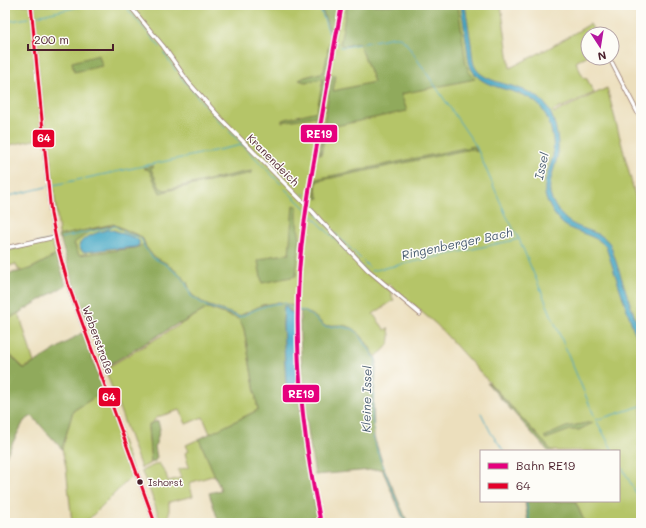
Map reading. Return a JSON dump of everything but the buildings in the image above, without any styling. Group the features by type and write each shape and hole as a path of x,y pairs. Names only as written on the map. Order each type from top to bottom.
{"highway":[{"path":"637,5 641,7"}],"main road":[{"name":"Weberstraße","path":"31,5 55,237 68,284 155,523"}],"street":[{"name":"Kranendeich","path":"128,5 163,46 189,83 222,120 370,271 420,314"},
{"path":"614,66 641,119"},
{"path":"5,248 55,237"}],"green space":[{"path":"5,5 501,5 510,68 580,30 580,60 576,62 583,77 587,79 594,93 553,111 554,113 607,88 636,199 641,229 641,523 585,523 575,502 620,502 620,450 551,450 437,325 389,284 385,286 392,292 392,297 394,300 373,314 385,330 388,328 390,337 386,348 375,357 373,353 326,327 304,312 294,311 239,319 244,329 258,410 210,434 203,417 186,424 180,410 157,417 148,427 151,463 141,468 105,369 208,308 230,316 190,298 140,247 79,255 74,243 62,238 59,234 48,137 5,146","holes":["114,230 135,238 136,247 113,248"]},
{"path":"320,5 340,5 318,131 314,130 316,116 282,122 282,120 317,111 323,79 305,82 299,80 324,72 331,34"},
{"path":"347,5 458,5 466,64 469,72 475,79 401,94 407,111 326,128 321,155 319,154 332,74 336,75 333,91 374,82 359,43 344,46 340,44"},
{"path":"99,55 102,66 74,72 72,62"},
{"path":"474,146 477,152 471,149 317,181 316,191 319,198 317,199 316,196 315,189 316,179"},
{"path":"154,166 151,169 160,188 165,190 240,173 252,171 252,173 160,193 149,170 143,168"},
{"path":"293,205 297,206 297,224 300,238 296,276 262,283 258,261 271,256 289,254"},
{"path":"113,224 140,236 145,243 141,238 126,232 115,225 90,230 91,231 74,243 79,255 135,248 145,244 154,257 166,263 181,275 187,282 192,295 207,305 239,316 262,305 280,302 295,306 295,314 284,306 283,325 286,381 287,390 290,395 298,388 305,452 318,518 315,523 220,523 218,520 209,493 221,490 199,439 258,410 244,329 239,319 208,308 180,324 179,323 104,368 73,283 61,239 58,236"},
{"path":"51,241 56,255 25,271 20,272 20,269 18,270 16,264 9,266 5,270 5,251"},
{"path":"56,255 66,285 5,321 5,274 32,268"},
{"path":"301,310 313,315 325,326 341,325 354,329 365,341 374,355 377,362 373,399 374,437 384,468 408,523 405,523 382,469 315,475 303,384 300,331"},
{"path":"19,313 34,363 24,368 5,350 5,321"},
{"path":"83,332 104,391 73,411 62,449 32,416 24,421 5,458 5,350 23,368 26,368"},
{"path":"487,383 489,383 551,450 547,450"},
{"path":"104,391 134,474 89,519 79,523 72,523 66,467 62,449 73,411"},
{"path":"158,421 160,429 155,447 157,457 155,461 151,463 148,427 151,423"},
{"path":"593,423 579,430 570,430 546,439 544,437 566,427"},
{"path":"199,439 215,475 189,483 193,496 169,502 169,523 161,523 148,485 141,471 159,463 166,474 168,481 181,478 178,470 189,467 185,453 189,451 186,445"},
{"path":"525,502 575,502 585,523 528,523"}],"water":[{"path":"461,5 465,5 473,63 479,73 497,82 519,88 530,93 540,99 548,108 555,124 558,147 557,158 550,184 553,202 558,211 568,221 576,226 602,236 610,244 641,336 641,347 633,328 606,247 593,237 571,229 563,224 548,203 545,185 553,156 553,139 544,112 537,103 528,97 486,82 477,76 469,63"},
{"path":"110,229 137,239 139,241 139,245 136,247 85,252 82,251 79,246 83,240 87,237"},
{"path":"284,306 295,314 298,388 290,395 287,390 286,381 283,325"}],"waterway":[{"name":"Ringenberger Bach","path":"37,16 87,5"},
{"name":"Ringenberger Bach","path":"124,5 160,47"},
{"path":"319,5 331,39"},
{"name":"Ringenberger Bach","path":"5,22 28,18"},
{"path":"340,47 393,37 399,37 406,43 476,146 506,215 519,239 596,420 641,406"},
{"path":"164,53 176,71"},
{"path":"180,76 208,109"},
{"path":"212,114 225,128"},
{"name":"Ringenberger Bach","path":"229,131 281,184"},
{"path":"49,186 242,145"},
{"path":"313,180 312,192 314,205"},
{"path":"5,197 46,187"},
{"name":"Ringenberger Bach","path":"285,189 366,271"},
{"path":"317,208 321,219 369,267"},
{"name":"Kleine Issel","path":"61,238 115,226 127,234 139,237 153,258 165,264 180,276 185,282 191,296 206,306 240,317 256,309 279,303 285,303 294,310 304,311 325,327 336,326 353,329 358,333 376,361 372,416 374,430 373,437 383,468 406,523"},
{"name":"Ringenberger Bach","path":"371,271 519,239"},
{"name":"Kleine Issel","path":"5,250 52,240"},
{"path":"481,413 491,433 503,450"},
{"path":"596,420 612,450"},
{"path":"620,464 641,502"},
{"path":"526,502 530,523"}],"rail line":[{"name":"RE19","path":"321,523 309,461 301,399 298,337 299,274 309,193 342,5"}],"transit line":[{"name":"64","path":"31,5 51,214 57,244 68,284 155,523"}],"place":[{"name":"Ishorst","path":"140,482"}],"water label":[{"name":"Issel","path":"542,166"}]}
